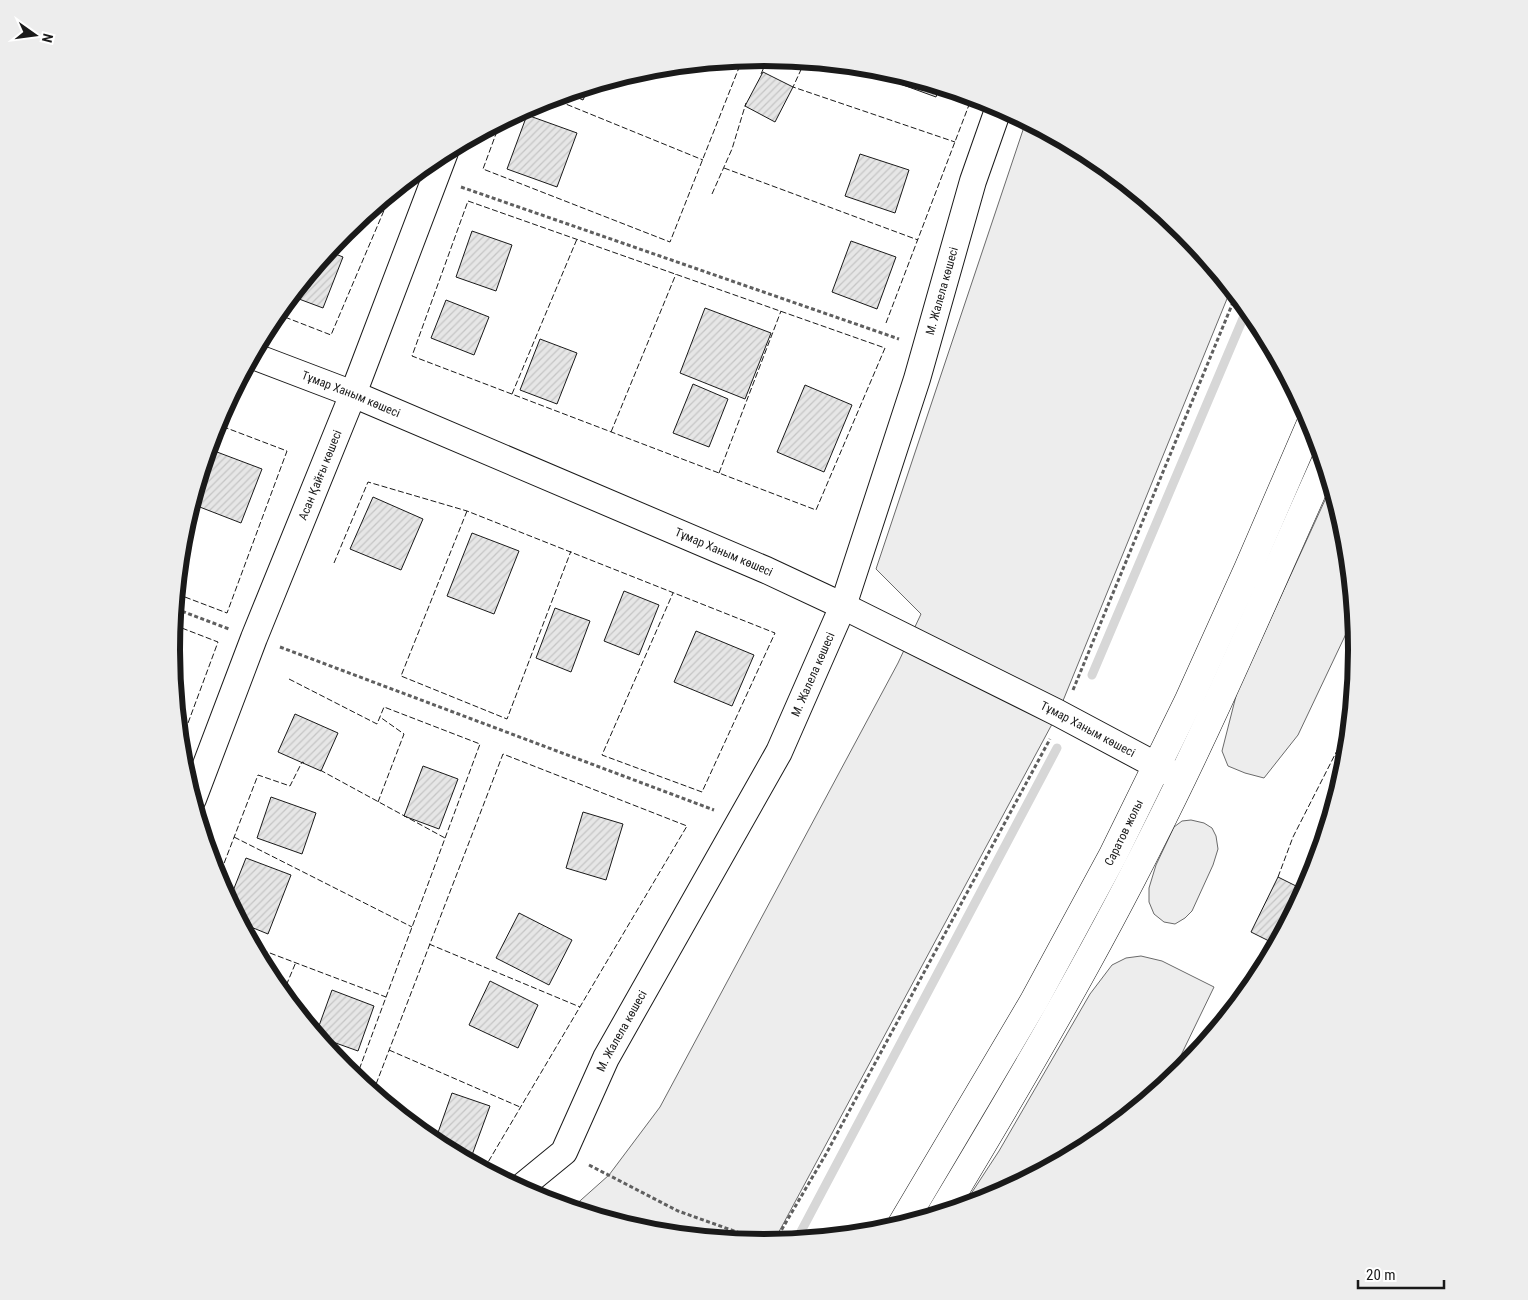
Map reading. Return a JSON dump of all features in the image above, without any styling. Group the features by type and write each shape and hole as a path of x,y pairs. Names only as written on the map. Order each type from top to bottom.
{"main road":[{"name":"Саратов жолы","path":"907,1216 1038,992 1114,855 1188,702 1306,435"},
{"path":"946,1205 998,1119 1086,963 1153,837 1216,708 1320,473"}],"street":[{"name":"М. Жалела көшесі","path":"526,1183 564,1152 606,1058 779,752 843,606 914,389 973,181 996,115"},
{"name":"Асан Қайғы көшесі","path":"197,789 254,638 353,394 440,165"},
{"name":"Тұмар Ханым көшесі","path":"258,358 353,394 757,566 843,606 1063,715 1181,778"}],"path":[{"path":"435,178 926,349"},
{"path":"779,1234 826,1154 1063,715 1233,303"},
{"path":"181,611 740,820"},
{"path":"564,1152 678,1211 738,1233"}],"shaded area":[{"path":"1024,127 1056,144 1088,165 1149,211 1203,265 1228,296 1058,713 778,1234 726,1233 688,1229 650,1223 577,1203 609,1175 660,1107 898,663 921,614 876,569"},
{"path":"1327,496 1337,536 1343,574 1347,631 1298,735 1264,778 1228,766 1222,751 1237,692"},
{"path":"1191,820 1204,823 1212,828 1216,836 1218,849 1213,865 1192,911 1175,924 1164,922 1154,914 1149,902 1149,888 1156,865 1174,827 1182,821"},
{"path":"1141,956 1162,961 1214,987 1177,1062 1119,1113 1056,1156 1022,1174 970,1196 999,1151 1090,994 1112,965 1126,958"}],"building":[{"path":"763,72 793,87 775,122 745,106"},
{"path":"888,79 937,93 936,97"},
{"path":"586,94 583,100 576,97"},
{"path":"530,116 577,133 557,187 507,169 526,117"},
{"path":"860,154 909,170 895,213 845,196"},
{"path":"472,231 512,245 496,291 456,277"},
{"path":"851,241 896,257 877,309 832,292"},
{"path":"335,254 343,257 323,308 298,299"},
{"path":"446,300 489,317 474,355 431,338"},
{"path":"705,308 771,333 745,399 680,373"},
{"path":"540,339 577,353 557,404 520,390"},
{"path":"693,384 728,399 709,447 673,433"},
{"path":"805,385 852,405 824,472 777,452"},
{"path":"215,451 262,469 241,523 198,506"},
{"path":"373,497 423,519 401,570 350,549"},
{"path":"472,533 519,551 494,614 447,596"},
{"path":"624,591 659,605 639,655 604,641"},
{"path":"555,608 590,621 571,672 536,658"},
{"path":"696,631 754,655 732,706 674,682"},
{"path":"295,714 338,733 321,771 278,752"},
{"path":"423,766 458,779 439,829 404,816"},
{"path":"271,797 316,813 302,854 257,838"},
{"path":"583,812 623,824 606,880 566,868"},
{"path":"246,858 291,875 268,934 250,927 233,891"},
{"path":"1278,877 1297,887 1270,942 1251,932"},
{"path":"519,913 572,940 549,985 496,958"},
{"path":"490,981 538,1005 518,1048 469,1025"},
{"path":"332,990 374,1006 358,1051 331,1041 319,1027"},
{"path":"452,1093 490,1106 472,1155 438,1133"}],"waterway":[{"path":"1092,675 1243,318"},
{"path":"800,1233 1057,748"}],"fence":[{"path":"761,74 764,66"},
{"path":"497,131 483,169 670,242 739,67"},
{"path":"802,67 793,87 955,142"},
{"path":"562,103 703,160"},
{"path":"712,194 732,149 746,103"},
{"path":"886,323 969,104"},
{"path":"724,168 918,240"},
{"path":"468,201 885,348 816,510 412,356 468,201"},
{"path":"285,317 331,335 386,205"},
{"path":"512,394 577,239"},
{"path":"611,432 676,274"},
{"path":"719,473 781,311"},
{"path":"183,596 227,613 287,451 225,427"},
{"path":"334,563 368,482 467,511 775,633 702,792 602,755 673,593"},
{"path":"467,511 401,676 507,719 571,551"},
{"path":"181,628 218,642 186,730"},
{"path":"289,679 377,724 384,707 480,744 359,1070"},
{"path":"378,802 404,734 380,717"},
{"path":"1278,877 1293,837 1340,745"},
{"path":"375,1086 503,754 687,826 487,1164"},
{"path":"223,867 258,775 290,786 302,762 304,763"},
{"path":"320,770 445,838"},
{"path":"234,837 412,927"},
{"path":"429,944 580,1007"},
{"path":"264,951 386,997"},
{"path":"287,985 296,962"},
{"path":"389,1050 520,1107"}]}
